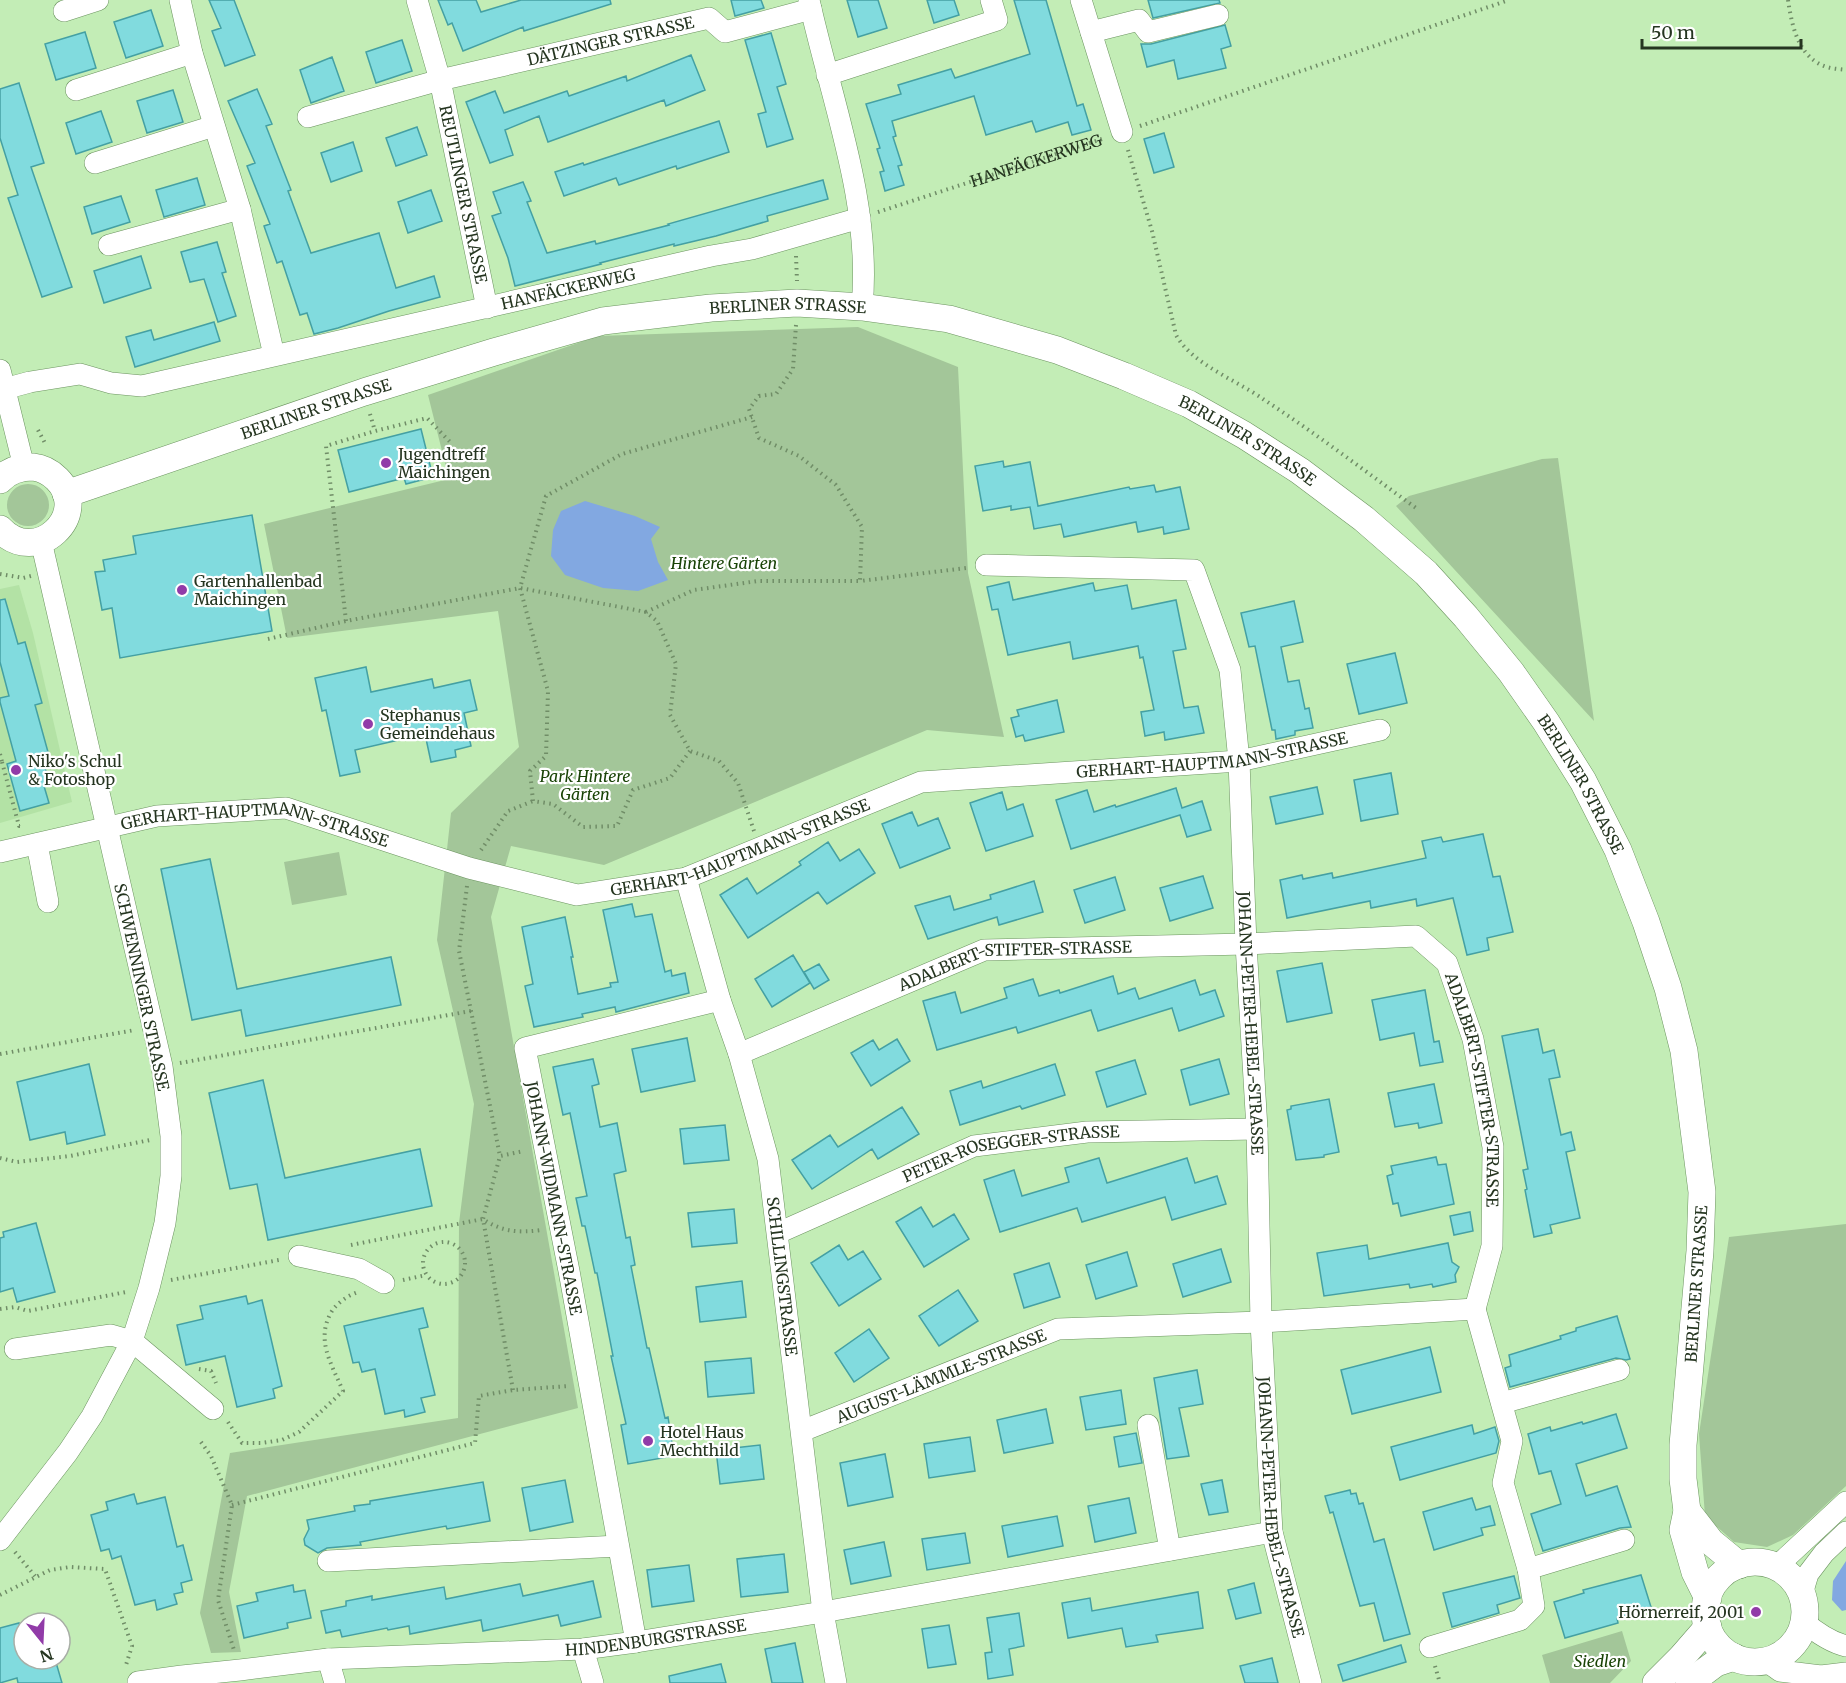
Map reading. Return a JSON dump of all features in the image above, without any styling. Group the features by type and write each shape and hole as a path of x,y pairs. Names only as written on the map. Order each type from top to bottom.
{"main road":[{"name":"BERLINER STRASSE","path":"66,495 364,392 603,321 711,308 797,303 862,307 949,320 1057,350 1189,404 1244,435 1300,471 1364,519 1426,573 1503,663 1546,722 1583,781 1618,850 1646,922 1684,1051 1702,1192 1701,1251 1683,1445 1683,1479 1687,1511 1683,1530 1695,1572 1708,1598"},
{"path":"0,480 12,471 24,467 37,467 50,472 60,482 68,506 60,528 41,541 20,542 10,538 0,529"},
{"path":"1687,1511 1711,1542 1739,1565"},
{"path":"1758,1562 1776,1567 1792,1578 1802,1594 1805,1613 1801,1633 1787,1651 1766,1661 1755,1662 1734,1657 1718,1645 1708,1627 1706,1612 1712,1587 1728,1570 1739,1565 1758,1562"},
{"path":"1656,1683 1708,1627"},
{"path":"1689,1683 1716,1663 1734,1657"}],"street":[{"path":"64,11 98,0"},
{"path":"180,0 192,53 240,208 274,355"},
{"name":"REUTLINGER STRASSE","path":"417,0 440,80 486,308"},
{"path":"827,75 997,20 991,0"},
{"name":"HANFÄCKERWEG","path":"1081,0 1122,132"},
{"path":"810,4 860,218 864,283 862,307"},
{"name":"DÄTZINGER STRASSE","path":"440,80 709,18 725,32 810,4"},
{"path":"1090,32 1139,20 1148,32 1218,15"},
{"path":"76,90 192,53"},
{"path":"308,117 440,80"},
{"path":"95,163 214,126"},
{"path":"109,245 240,208"},
{"name":"HANFÄCKERWEG","path":"2,380 30,382 80,374 111,383 142,386 711,256 752,249 860,218"},
{"path":"2,380 24,467"},
{"name":"SCHWENNINGER STRASSE","path":"2,1539 68,1452 92,1416 132,1341 149,1288 165,1223 171,1176 171,1136 162,1066 41,541"},
{"name":"JOHANN-PETER-HEBEL-STRASSE","path":"986,565 1194,570 1230,670 1239,761 1246,944 1257,1129 1261,1322 1272,1532 1311,1683"},
{"name":"GERHART-HAUPTMANN-STRASSE","path":"1,850 37,844 157,816 286,808 469,868 578,895 686,878 921,782 1239,761 1380,730"},
{"path":"37,844 48,902"},
{"name":"SCHILLINGSTRASSE","path":"686,878 768,1159 823,1612 836,1683"},
{"name":"ADALBERT-STIFTER-STRASSE","path":"739,1054 984,950 1246,944 1416,936 1447,963 1473,1039 1492,1147 1492,1246 1474,1309"},
{"name":"JOHANN-WIDMANN-STRASSE","path":"636,1642 561,1230 525,1048 720,1000"},
{"name":"PETER-ROSEGGER-STRASSE","path":"778,1233 974,1146 1087,1132 1257,1129"},
{"path":"298,1256 359,1269 384,1283"},
{"path":"1261,1322 1474,1309 1512,1441 1503,1483 1528,1569 1534,1606 1520,1620 1430,1647"},
{"name":"AUGUST-LÄMMLE-STRASSE","path":"802,1431 1058,1329 1261,1322"},
{"path":"15,1348 111,1335 132,1341 219,1405"},
{"path":"1502,1403 1619,1370"},
{"path":"1148,1425 1170,1550"},
{"path":"1776,1567 1846,1502"},
{"name":"HINDENBURGSTRASSE","path":"131,1678 240,1671 328,1659 583,1649 823,1612 1272,1532"},
{"path":"1802,1594 1808,1574 1824,1553 1846,1532"},
{"path":"1528,1569 1624,1540"},
{"path":"328,1561 618,1546"},
{"path":"1804,1622 1815,1632 1834,1643 1846,1646"},
{"path":"583,1649 593,1683"},
{"path":"328,1659 335,1683"},
{"path":"1766,1661 1780,1671 1821,1676 1846,1673"}],"path":[{"name":"HANFÄCKERWEG","path":"860,218 1122,132 1509,0"},
{"path":"1788,0 1793,27 1804,53 1825,67 1846,70"},
{"path":"1122,132 1152,231 1176,334 1182,346 1272,404 1416,508"},
{"path":"792,238 796,251 797,303 793,369 776,393 759,396 749,409 759,438 799,456 836,485 862,527 860,581"},
{"path":"533,801 530,771 546,756 548,691 520,588 546,496 622,454 752,417"},
{"path":"346,621 326,446 427,418 452,444"},
{"path":"646,612 694,590 758,581 860,581 986,565"},
{"path":"0,574 23,578"},
{"path":"268,639 346,621 520,588 646,612 657,621 676,664 670,715 690,751 719,761 738,783 760,848"},
{"path":"513,1390 483,1219 500,1156 459,951 469,868 508,811 533,801 553,804 583,826 617,826 633,790 670,778 690,751"},
{"path":"0,754 19,826 29,824"},
{"path":"162,1066 471,1011"},
{"path":"0,1054 153,1027"},
{"path":"0,1158 17,1162 70,1156 171,1136"},
{"path":"500,1156 544,1147"},
{"path":"483,1219 494,1227 508,1231 524,1233 561,1230"},
{"path":"443,1242 451,1243 465,1256 463,1273 456,1282 443,1286 430,1281 426,1275 423,1271 423,1256 430,1246 443,1242"},
{"path":"197,1368 211,1371 219,1405 242,1443 282,1440 299,1432 343,1391 327,1354 323,1330 336,1305 354,1293 384,1283 426,1275"},
{"path":"0,1309 15,1307 28,1311 149,1288"},
{"path":"232,1505 476,1443 479,1396 513,1390 588,1384"},
{"path":"201,1442 211,1456 232,1505 218,1600 240,1671"},
{"path":"2,1539 35,1576"},
{"path":"0,1595 50,1570 70,1567 105,1569 132,1646 131,1678"}],"shaded area":[{"path":"19,585 33,633 72,802 0,823 0,589"}],"green space":[{"name":"Hintere Gärten","path":"858,327 958,367 968,573 1004,737 927,730 604,865 511,846 491,917 578,1408 247,1496 229,1592 241,1652 211,1653 200,1613 230,1453 458,1418 459,1223 474,1104 437,940 451,813 519,747 498,611 287,638 264,524 449,479 428,395 598,336"},
{"path":"1558,458 1594,721 1396,506 1409,496 1542,459"},
{"path":"28,484 36,485 43,490 48,497 48,513 43,520 36,525 28,526 20,525 13,520 8,513 7,505 8,497 13,490 20,485"},
{"path":"339,852 347,895 292,905 284,862"},
{"path":"1846,1224 1846,1486 1793,1535 1767,1547 1734,1542 1705,1516 1699,1434 1729,1237"},
{"name":"Siedlen","path":"1622,1631 1631,1661 1610,1683 1550,1683 1542,1655"}],"water":[{"path":"585,501 635,516 660,527 651,539 658,562 668,580 638,591 603,588 565,575 551,556 553,530 561,511"},
{"path":"1846,1561 1846,1610 1842,1611 1832,1600 1833,1581"}],"building":[{"path":"209,0 234,0 255,55 225,66 212,31 221,28"},
{"path":"438,0 476,0 481,12 521,0 610,0 611,4 524,31 523,27 463,51 452,23 448,25"},
{"path":"731,0 761,0 764,8 735,16"},
{"path":"847,0 878,0 887,28 858,37"},
{"path":"927,0 954,0 959,15 934,23"},
{"path":"1014,0 1046,0 1077,106 1083,104 1091,130 1072,135 1068,122 1036,132 1032,121 986,135 974,96 892,121 896,136 893,137 902,165 898,166 904,185 885,191 880,172 884,171 877,149 880,148 866,104 901,94 898,85 951,69 955,78 1030,54"},
{"path":"1148,0 1219,0 1220,3 1153,18"},
{"path":"151,10 163,46 126,58 114,22"},
{"path":"1225,25 1231,46 1221,49 1226,68 1178,79 1174,60 1147,67 1141,44 1151,44"},
{"path":"85,32 96,68 56,80 45,44"},
{"path":"771,33 786,84 777,87 793,139 767,147 758,114 766,112 745,40"},
{"path":"402,40 412,71 376,83 366,52"},
{"path":"691,55 705,90 666,106 664,100 548,142 539,116 505,130 513,155 490,163 466,102 495,91 504,113 567,91 569,96 626,76 627,81"},
{"path":"332,57 344,91 311,103 300,70"},
{"path":"19,83 44,163 31,167 72,287 42,297 8,198 18,195 0,138 0,89"},
{"path":"257,89 272,124 266,126 291,190 288,191 311,253 379,233 396,288 434,276 440,297 314,334 307,313 300,315 282,261 277,263 264,226 270,224 247,166 255,163 228,101"},
{"path":"173,90 183,122 147,133 137,101"},
{"path":"101,111 112,142 76,154 66,123"},
{"path":"719,121 729,152 677,169 676,166 619,185 616,178 564,196 555,172 583,163 584,165"},
{"path":"417,127 427,155 396,166 386,138"},
{"path":"1164,133 1174,167 1154,173 1144,139"},
{"path":"353,142 362,171 331,182 321,153"},
{"path":"197,178 205,205 164,217 156,190"},
{"path":"823,180 828,199 767,216 768,221 515,286 508,258 492,216 501,213 493,192 523,182 531,201 527,202 547,253 595,241 596,244 669,225"},
{"path":"431,190 442,221 408,233 398,202"},
{"path":"121,196 130,222 92,234 84,207"},
{"path":"217,242 226,272 222,273 236,316 218,322 204,279 190,282 181,252"},
{"path":"141,256 151,288 104,303 94,271"},
{"path":"214,322 220,341 135,367 126,337 151,330 154,340"},
{"name":"Jugendtreff Maichingen","path":"421,429 433,477 406,484 404,478 349,492 338,450"},
{"path":"1003,461 1004,467 1030,462 1038,506 1129,487 1130,489 1154,485 1156,492 1180,487 1189,529 1164,534 1163,527 1138,532 1136,522 1064,537 1061,524 1034,529 1030,507 1011,510 1011,506 983,511 975,466"},
{"name":"Gartenhallenbad Maichingen","path":"252,515 272,631 120,658 112,608 102,610 95,572 105,571 103,560 136,554 133,536"},
{"path":"1009,582 1013,600 1093,583 1095,591 1127,585 1132,609 1176,600 1186,649 1173,651 1184,708 1198,706 1204,733 1165,740 1164,732 1145,736 1141,712 1154,710 1143,657 1140,658 1138,646 1073,659 1070,642 1008,655 998,609 992,610 987,587"},
{"path":"5,599 18,644 25,642 42,703 35,705 48,752 41,754 50,785 44,786 49,803 20,811 7,764 16,761 0,702 0,698 9,696 0,662 0,600"},
{"path":"1294,601 1303,642 1281,647 1288,682 1299,680 1305,709 1309,708 1313,728 1295,731 1295,735 1276,739 1275,730 1272,730 1255,646 1249,647 1241,613"},
{"path":"1395,653 1407,703 1359,714 1347,664"},
{"name":"Stephanus Gemeindehaus","path":"366,667 371,692 432,679 434,688 470,680 477,710 464,713 471,746 455,750 456,757 431,762 425,734 355,750 360,772 340,776 326,710 322,711 315,678"},
{"path":"1057,700 1064,732 1025,741 1023,735 1016,737 1011,718 1019,716 1017,710"},
{"path":"1391,773 1398,814 1361,821 1354,780"},
{"path":"1317,787 1323,814 1276,824 1270,797"},
{"path":"1176,788 1182,808 1202,801 1211,830 1187,837 1180,815 1071,849 1056,800 1087,790 1094,812"},
{"path":"1002,792 1007,810 1023,804 1033,836 986,851 970,803"},
{"path":"912,812 918,826 938,818 950,848 900,868 882,824"},
{"path":"1483,834 1493,877 1500,876 1513,932 1487,938 1489,950 1467,955 1453,898 1417,906 1416,899 1371,908 1370,901 1287,918 1280,880 1302,875 1303,879 1332,873 1333,878 1426,858 1422,841 1441,837 1443,842"},
{"path":"828,842 840,861 859,849 875,873 827,904 818,892 748,938 720,895 747,878 757,894 801,865 799,862"},
{"path":"210,859 237,989 391,957 401,1005 246,1036 241,1010 192,1020 161,869"},
{"path":"1203,876 1213,908 1170,921 1160,888"},
{"path":"1115,877 1125,910 1085,923 1074,890"},
{"path":"1034,881 1043,912 999,925 997,917 928,939 915,906 950,896 954,910 991,899 990,895"},
{"path":"632,904 635,917 652,914 665,972 671,970 672,976 685,973 689,993 616,1012 615,1007 582,1014 583,1017 534,1027 525,986 533,984 522,927 565,917 578,994 611,987 610,983 618,982 603,910"},
{"path":"793,955 810,983 772,1007 755,979"},
{"path":"1322,963 1332,1013 1287,1022 1277,971"},
{"path":"819,964 829,980 814,989 804,972"},
{"path":"1113,976 1118,994 1135,988 1139,999 1195,980 1200,995 1215,990 1224,1016 1179,1031 1172,1008 1098,1031 1091,1010 1018,1033 1016,1027 937,1050 923,1001 955,992 961,1013 1007,998 1004,988 1033,979 1039,996 1059,990 1060,993"},
{"path":"1425,990 1434,1042 1439,1041 1443,1062 1420,1066 1414,1033 1380,1040 1372,1000"},
{"path":"1538,1029 1543,1053 1554,1050 1560,1077 1549,1079 1561,1135 1571,1132 1575,1150 1566,1152 1580,1218 1550,1225 1552,1233 1534,1237 1523,1170 1528,1169 1502,1036"},
{"path":"687,1038 695,1081 641,1092 632,1049"},
{"path":"897,1039 910,1061 871,1086 851,1053 873,1040 879,1050"},
{"path":"593,1059 599,1084 592,1086 600,1127 617,1123 626,1171 614,1174 626,1238 630,1237 635,1265 631,1266 647,1348 649,1348 665,1418 668,1417 674,1456 628,1464 621,1425 626,1424 611,1356 613,1356 597,1273 595,1273 585,1226 582,1226 576,1198 587,1196 570,1113 563,1115 553,1067"},
{"path":"1219,1059 1229,1094 1190,1105 1181,1070"},
{"path":"1135,1060 1146,1094 1107,1107 1096,1072"},
{"path":"89,1064 105,1135 67,1144 65,1132 30,1140 17,1082"},
{"path":"1055,1064 1065,1095 960,1125 950,1091 981,1081 983,1088"},
{"path":"263,1080 285,1178 420,1149 432,1206 268,1240 257,1184 230,1189 209,1093"},
{"path":"1434,1084 1442,1123 1419,1128 1418,1123 1395,1127 1388,1093"},
{"path":"1329,1099 1339,1152 1324,1155 1324,1157 1296,1160 1287,1110 1291,1109 1291,1106"},
{"path":"902,1107 919,1134 878,1159 872,1149 812,1189 792,1160 830,1135 838,1147"},
{"path":"725,1125 729,1160 684,1164 680,1129"},
{"path":"1436,1157 1438,1165 1446,1164 1454,1204 1401,1216 1398,1203 1393,1204 1387,1176 1393,1174 1391,1166"},
{"path":"1099,1158 1107,1183 1187,1158 1195,1183 1217,1176 1226,1204 1172,1220 1165,1197 1082,1222 1077,1208 1000,1232 984,1180 1014,1170 1022,1196 1069,1182 1065,1168"},
{"path":"921,1207 933,1227 954,1214 969,1239 924,1267 896,1222"},
{"path":"734,1209 737,1243 692,1247 688,1213"},
{"path":"1470,1212 1473,1231 1454,1235 1450,1216"},
{"path":"36,1223 55,1292 17,1302 13,1288 0,1292 0,1238 4,1237 3,1232"},
{"path":"1448,1243 1452,1262 1459,1267 1455,1275 1456,1282 1433,1287 1432,1284 1410,1288 1409,1284 1324,1296 1317,1253 1367,1245 1369,1259"},
{"path":"839,1245 848,1260 863,1251 881,1279 839,1306 811,1263"},
{"path":"1221,1249 1231,1282 1183,1297 1173,1264"},
{"path":"1127,1252 1137,1286 1096,1299 1086,1265"},
{"path":"1049,1263 1060,1297 1024,1308 1014,1274"},
{"path":"742,1281 746,1317 700,1322 696,1287"},
{"path":"958,1290 978,1321 939,1346 919,1316"},
{"path":"246,1296 248,1304 262,1300 282,1386 273,1389 275,1398 237,1407 225,1356 186,1365 177,1325 203,1319 200,1306"},
{"path":"423,1308 428,1327 419,1329 435,1395 421,1398 425,1412 405,1417 404,1410 385,1414 375,1369 362,1372 359,1362 353,1363 344,1326"},
{"path":"1617,1316 1630,1359 1616,1358 1510,1387 1505,1368 1511,1366 1509,1355 1561,1339 1560,1336 1576,1331 1576,1328"},
{"path":"869,1329 889,1358 854,1382 835,1353"},
{"path":"1430,1347 1441,1392 1352,1414 1341,1370"},
{"path":"751,1358 754,1393 708,1397 705,1362"},
{"path":"1197,1370 1203,1404 1179,1408 1189,1456 1167,1459 1154,1378"},
{"path":"1121,1390 1126,1424 1086,1430 1080,1397"},
{"path":"1046,1409 1053,1443 1004,1453 997,1420"},
{"path":"1616,1414 1627,1448 1576,1464 1586,1496 1617,1486 1631,1527 1620,1528 1543,1551 1531,1514 1561,1504 1551,1471 1539,1474 1528,1434 1550,1427 1551,1431 1582,1422 1583,1424"},
{"path":"1472,1425 1474,1434 1495,1427 1499,1441 1496,1453 1400,1480 1391,1447"},
{"path":"1136,1433 1142,1463 1119,1467 1114,1437"},
{"path":"970,1437 975,1471 929,1478 924,1444"},
{"path":"760,1445 764,1479 720,1484 716,1450"},
{"path":"885,1454 893,1497 848,1506 840,1463"},
{"path":"565,1480 573,1522 530,1531 522,1488"},
{"path":"1222,1480 1228,1512 1209,1515 1201,1484"},
{"path":"483,1482 490,1521 447,1529 446,1526 360,1542 361,1545 327,1548 318,1553 305,1545 304,1539 309,1529 307,1520 355,1511 354,1506 370,1504 370,1501"},
{"path":"1350,1490 1351,1494 1356,1493 1359,1504 1363,1503 1374,1542 1384,1539 1410,1634 1384,1641 1374,1603 1360,1606 1333,1512 1330,1513 1325,1496"},
{"path":"134,1494 137,1504 165,1497 177,1547 183,1545 192,1580 181,1583 183,1592 174,1594 177,1604 157,1610 155,1600 135,1605 121,1556 112,1559 109,1549 101,1551 91,1515 108,1510 106,1502"},
{"path":"1129,1498 1136,1533 1095,1542 1088,1506"},
{"path":"1472,1498 1476,1510 1490,1506 1495,1525 1481,1528 1483,1535 1434,1550 1423,1512"},
{"path":"1057,1516 1063,1546 1008,1557 1002,1526"},
{"path":"965,1533 970,1563 927,1570 922,1539"},
{"path":"884,1542 891,1576 851,1584 844,1550"},
{"path":"784,1554 788,1592 741,1597 737,1559"},
{"path":"689,1565 694,1601 652,1607 647,1570"},
{"path":"1641,1575 1651,1607 1617,1618 1618,1623 1565,1638 1554,1602 1584,1593 1583,1590"},
{"path":"1514,1576 1520,1598 1497,1605 1499,1613 1452,1627 1443,1593"},
{"path":"593,1581 601,1617 561,1626 558,1615 483,1631 481,1620 410,1634 409,1626 342,1637 340,1630 326,1633 321,1611 346,1606 346,1601 372,1596 372,1600 444,1587 446,1599 520,1584 523,1596"},
{"path":"1254,1583 1261,1613 1236,1619 1228,1590"},
{"path":"293,1585 294,1592 305,1590 311,1618 287,1623 288,1628 244,1638 237,1606 258,1601 256,1593"},
{"path":"1198,1592 1203,1628 1156,1635 1158,1642 1126,1647 1122,1628 1068,1638 1062,1603 1090,1598 1092,1611"},
{"path":"1019,1613 1024,1646 1009,1649 1013,1675 988,1679 985,1653 992,1652 987,1618"},
{"path":"12,1625 12,1671 58,1671 62,1683 18,1683 17,1678 0,1683 0,1628"},
{"path":"949,1625 956,1664 928,1668 922,1629"},
{"path":"795,1643 803,1683 772,1683 765,1649"},
{"path":"1401,1645 1406,1662 1343,1681 1338,1665"},
{"path":"1272,1658 1278,1683 1245,1683 1240,1666"},
{"path":"721,1664 726,1683 670,1683 669,1676"}],"place":[{"name":"Jugendtreff Maichingen","path":"386,463"},
{"name":"Gartenhallenbad Maichingen","path":"182,590"},
{"name":"Stephanus Gemeindehaus","path":"368,724"},
{"name":"Niko's Schul & Fotoshop","path":"16,770"},
{"name":"Hotel Haus Mechthild","path":"648,1441"},
{"name":"Hörnerreif, 2001","path":"1756,1612"}],"park label":[{"name":"Park Hintere Gärten","path":"585,785"}]}
